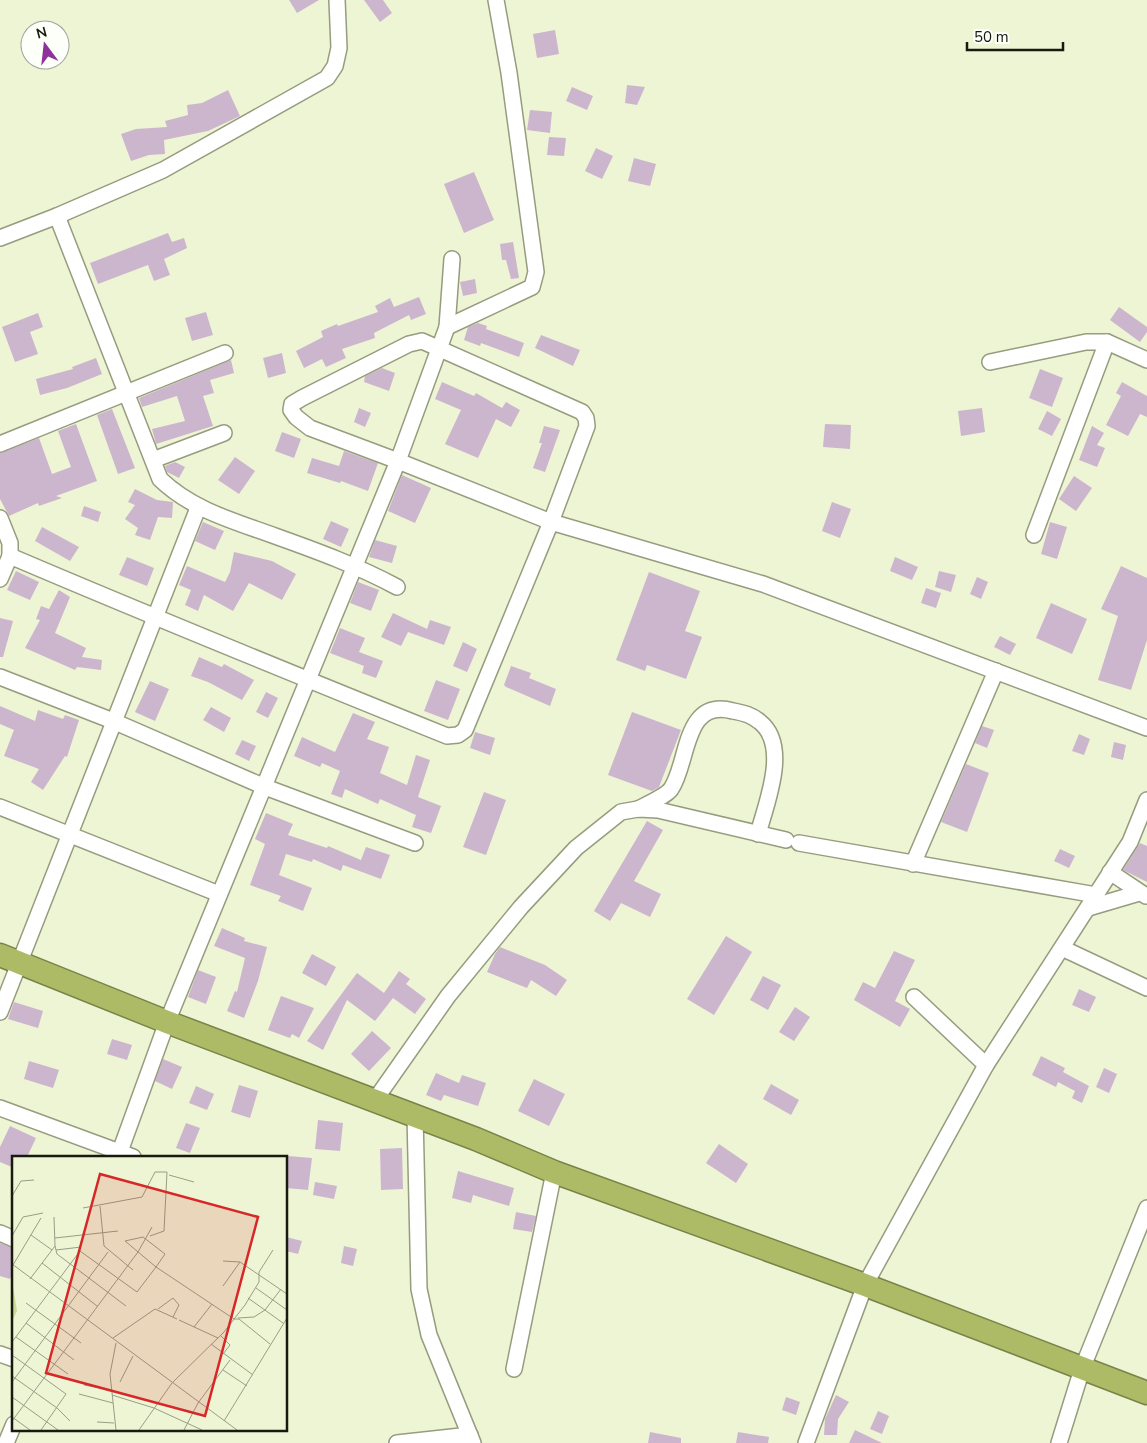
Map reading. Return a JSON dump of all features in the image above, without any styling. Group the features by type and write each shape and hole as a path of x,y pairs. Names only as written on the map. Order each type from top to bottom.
{"highway":[{"path":"10,959 167,1022 415,1115 554,1172 865,1285 1147,1393"}],"street":[{"path":"0,238 57,216 163,170 327,78 335,66 339,48 337,0"},
{"path":"447,327 532,287 536,272 509,72 496,0"},
{"path":"57,216 160,479 173,492 198,508 355,565 397,587"},
{"path":"0,1108 124,1155 167,1022 219,894 266,787 398,460 447,327 452,259"},
{"path":"10,556 154,618 447,736 458,735 464,730 551,522 587,426 586,418 582,412 438,350 422,341 409,344 292,404 291,410 296,417 310,428 398,460 551,522 763,584 1147,728"},
{"path":"990,362 1086,342 1107,342 1147,360"},
{"path":"1034,535 1107,342"},
{"path":"0,444 128,394 225,353"},
{"path":"152,460 224,434"},
{"path":"0,1012 10,959 70,833 198,508"},
{"path":"0,579 10,556 10,543 1,524"},
{"path":"913,864 996,671"},
{"path":"0,677 113,721 266,787 415,843"},
{"path":"638,809 670,790 694,724 708,711 722,707 752,716 765,726 773,744 776,764 758,834"},
{"path":"806,1443 865,1285 986,1065 1130,842 1147,800"},
{"path":"0,807 70,833 219,894"},
{"path":"375,1100 448,996 521,907 576,848 621,812 638,809 658,810 793,842 913,864 1092,901 1143,895"},
{"path":"1110,872 1143,895"},
{"path":"1062,948 1147,988"},
{"path":"914,997 986,1065"},
{"path":"397,1443 472,1439 429,1335 419,1288 415,1115"},
{"path":"514,1369 554,1172"},
{"path":"1059,1443 1082,1369 1147,1208"},
{"path":"0,1234 12,1238"},
{"path":"0,1354 12,1358"},
{"path":"6,1443 12,1429"}],"building":[{"path":"289,0 319,0 297,13"},
{"path":"364,0 383,0 392,13 380,22"},
{"path":"555,30 559,54 537,58 533,34"},
{"path":"627,85 645,87 637,105 625,103"},
{"path":"572,87 593,96 587,110 566,101"},
{"path":"228,90 240,116 208,131 164,140 165,154 149,155 131,161 121,134 136,129 167,127 165,121 188,115 187,105 202,103"},
{"path":"530,110 552,112 550,133 527,130"},
{"path":"549,137 566,138 564,156 547,155"},
{"path":"596,148 613,156 602,179 585,171"},
{"path":"634,158 656,164 650,186 628,181"},
{"path":"474,172 494,220 464,233 444,184"},
{"path":"168,233 172,242 184,238 187,248 164,259 170,275 154,281 148,265 98,284 90,263"},
{"path":"513,242 519,278 511,279 506,260 502,260 500,244"},
{"path":"475,279 477,293 463,296 460,282"},
{"path":"419,297 426,314 411,320 409,315 374,333 375,338 342,349 346,358 326,367 322,359 304,368 296,351 323,337 321,331 337,324 338,326 378,312 375,306 390,298 394,307"},
{"path":"1119,307 1147,327 1147,332 1140,342 1110,320"},
{"path":"206,312 213,335 192,341 185,318"},
{"path":"38,313 43,327 30,332 38,354 15,362 2,327"},
{"path":"478,323 487,326 486,329 524,343 519,357 481,343 480,346 464,340 468,327"},
{"path":"541,335 580,350 573,366 535,348"},
{"path":"282,353 286,373 268,378 263,358"},
{"path":"96,358 102,374 67,388 40,395 36,379 73,369 72,367"},
{"path":"231,360 234,373 210,380 214,393 203,396 213,426 156,444 152,429 185,421 177,396 142,407 139,398"},
{"path":"382,368 395,373 389,391 364,382 365,376"},
{"path":"1040,369 1063,378 1052,407 1029,398"},
{"path":"442,382 474,396 476,393 502,408 506,402 520,410 511,427 496,419 478,458 445,444 461,410 435,399"},
{"path":"1122,382 1147,396 1147,417 1140,414 1128,436 1106,425 1121,396 1116,393"},
{"path":"359,408 371,413 365,427 354,422"},
{"path":"982,408 985,432 961,436 958,411"},
{"path":"112,409 135,468 118,474 97,415"},
{"path":"1047,411 1061,419 1052,436 1038,429"},
{"path":"76,424 97,481 56,496 62,498 39,506 38,503 9,516 0,499 0,453 39,438 52,474 71,467 58,431"},
{"path":"825,424 851,425 850,449 823,447"},
{"path":"544,426 560,430 545,472 533,468 542,443 539,443"},
{"path":"1092,426 1104,433 1097,445 1105,448 1097,467 1079,460"},
{"path":"282,432 301,439 294,458 275,451"},
{"path":"344,451 378,463 368,491 341,481 340,483 307,473 312,458 339,466"},
{"path":"235,457 255,471 239,494 218,480"},
{"path":"175,462 185,467 179,478 167,472 165,466"},
{"path":"402,475 431,488 415,523 388,511"},
{"path":"1074,476 1092,488 1076,511 1059,499"},
{"path":"135,489 157,500 173,502 172,518 158,517 150,540 135,535 138,528 125,519 135,505 128,502"},
{"path":"832,502 851,509 840,538 822,531"},
{"path":"84,506 101,512 98,522 81,516"},
{"path":"331,521 349,529 341,547 323,539"},
{"path":"203,522 224,531 215,550 195,541"},
{"path":"1050,522 1067,527 1057,559 1041,554"},
{"path":"42,527 79,547 70,561 35,541"},
{"path":"375,540 397,546 392,563 369,557"},
{"path":"234,552 272,561 296,574 282,600 249,583 233,611 204,595 198,611 185,605 191,590 179,585 187,566 225,582 230,572"},
{"path":"127,557 154,568 147,586 119,575"},
{"path":"895,557 918,567 912,580 890,571"},
{"path":"1121,566 1147,578 1147,640 1131,690 1098,680 1118,616 1101,609"},
{"path":"16,571 39,582 30,600 7,590"},
{"path":"939,571 956,575 951,592 935,587"},
{"path":"649,572 700,591 685,631 702,637 686,679 647,665 645,671 616,660"},
{"path":"977,577 988,582 981,599 970,594"},
{"path":"358,582 379,590 371,611 350,603"},
{"path":"926,588 941,593 936,608 921,603"},
{"path":"59,590 70,597 55,633 86,648 82,657 102,660 101,670 77,667 75,670 25,648 40,620 36,619 41,606 49,609"},
{"path":"1051,603 1087,619 1072,654 1036,638"},
{"path":"393,613 427,629 430,620 451,627 444,645 408,632 401,646 381,637"},
{"path":"0,618 13,621 3,657 0,657"},
{"path":"340,628 365,638 359,652 383,661 376,678 362,673 364,666 330,653"},
{"path":"1000,636 1016,644 1010,655 994,647"},
{"path":"463,642 477,649 467,672 453,666"},
{"path":"199,657 222,667 224,664 254,680 242,700 208,682 191,676"},
{"path":"511,666 531,673 529,678 556,689 550,706 504,685"},
{"path":"436,680 460,689 448,720 424,711"},
{"path":"150,681 169,689 155,721 135,712"},
{"path":"266,692 278,698 268,718 256,712"},
{"path":"0,706 35,721 38,710 63,719 65,715 79,720 67,757 65,756 43,790 31,782 39,769 4,756 14,730 0,724"},
{"path":"211,707 231,718 224,732 203,720"},
{"path":"632,712 681,730 659,787 652,791 608,775"},
{"path":"353,713 375,722 367,739 389,747 380,773 407,785 416,755 430,760 418,797 441,806 431,833 412,827 416,815 380,799 378,804 345,789 342,798 331,794 340,771 322,763 320,767 294,756 302,737 335,752"},
{"path":"982,726 994,730 987,748 975,743"},
{"path":"475,732 495,738 490,755 470,748"},
{"path":"1079,734 1090,739 1084,755 1072,751"},
{"path":"242,740 256,746 249,761 235,754"},
{"path":"1114,742 1126,745 1123,760 1111,757"},
{"path":"966,764 989,773 967,832 941,822"},
{"path":"484,792 506,800 486,855 463,847"},
{"path":"266,813 293,824 288,835 327,848 328,846 361,860 366,847 390,855 381,879 343,865 341,871 313,859 312,862 286,854 279,875 312,888 303,911 278,901 281,896 250,885 265,844 255,839"},
{"path":"647,821 663,830 634,881 661,894 650,917 621,903 610,921 594,911"},
{"path":"1140,843 1147,846 1147,882 1123,870"},
{"path":"1060,849 1075,856 1069,868 1054,861"},
{"path":"222,928 245,938 244,941 267,947 258,981 244,1018 227,1011 235,991 237,992 245,958 214,946"},
{"path":"726,936 752,952 714,1015 687,999"},
{"path":"500,947 545,965 567,980 556,996 531,980 527,988 487,972"},
{"path":"894,951 915,960 895,1001 910,1009 900,1027 854,1000 863,982 875,988"},
{"path":"312,954 336,967 326,986 302,973"},
{"path":"198,970 216,977 206,1004 188,997"},
{"path":"399,971 410,979 406,984 426,999 415,1014 393,998 375,1021 347,1000 323,1050 307,1041 357,973 384,993"},
{"path":"763,976 781,985 768,1010 750,1000"},
{"path":"1079,989 1096,997 1089,1012 1072,1005"},
{"path":"281,996 314,1008 299,1038 292,1034 290,1038 268,1030"},
{"path":"14,1002 43,1011 38,1028 8,1019"},
{"path":"795,1007 810,1017 794,1041 779,1032"},
{"path":"372,1031 391,1048 369,1071 351,1054"},
{"path":"112,1039 132,1045 127,1060 107,1054"},
{"path":"1041,1056 1065,1068 1063,1072 1089,1086 1082,1103 1072,1098 1075,1091 1058,1082 1056,1087 1032,1075"},
{"path":"163,1059 182,1067 172,1089 155,1081"},
{"path":"29,1061 59,1070 53,1088 24,1079"},
{"path":"1104,1068 1117,1074 1109,1093 1096,1087"},
{"path":"436,1073 459,1083 462,1075 486,1083 478,1106 444,1095 441,1101 426,1095"},
{"path":"534,1079 565,1094 549,1126 518,1111"},
{"path":"771,1084 799,1100 791,1115 763,1099"},
{"path":"239,1085 258,1091 250,1118 231,1112"},
{"path":"196,1086 214,1094 207,1110 189,1103"},
{"path":"318,1120 343,1123 340,1151 315,1149"},
{"path":"186,1123 200,1128 190,1153 176,1148"},
{"path":"10,1126 36,1138 27,1156 12,1156 12,1167 0,1162 0,1147"},
{"path":"719,1144 748,1164 736,1183 706,1163"},
{"path":"402,1148 403,1189 381,1190 380,1149"},
{"path":"288,1156 312,1158 308,1190 288,1188"},
{"path":"458,1171 514,1188 509,1206 473,1195 471,1203 452,1198"},
{"path":"315,1182 337,1186 334,1199 313,1195"},
{"path":"516,1212 536,1216 532,1232 513,1229"},
{"path":"288,1238 302,1241 298,1254 288,1252"},
{"path":"0,1243 12,1247 12,1274 10,1279 0,1276"},
{"path":"344,1246 357,1249 353,1266 341,1263"},
{"path":"836,1395 849,1402 838,1419 837,1435 824,1435 825,1419"},
{"path":"786,1397 800,1402 796,1415 782,1410"},
{"path":"878,1411 889,1416 882,1434 870,1429"},
{"path":"855,1430 882,1443 849,1443"},
{"path":"650,1432 681,1438 681,1443 648,1443"},
{"path":"738,1432 769,1437 768,1443 736,1443"}]}
